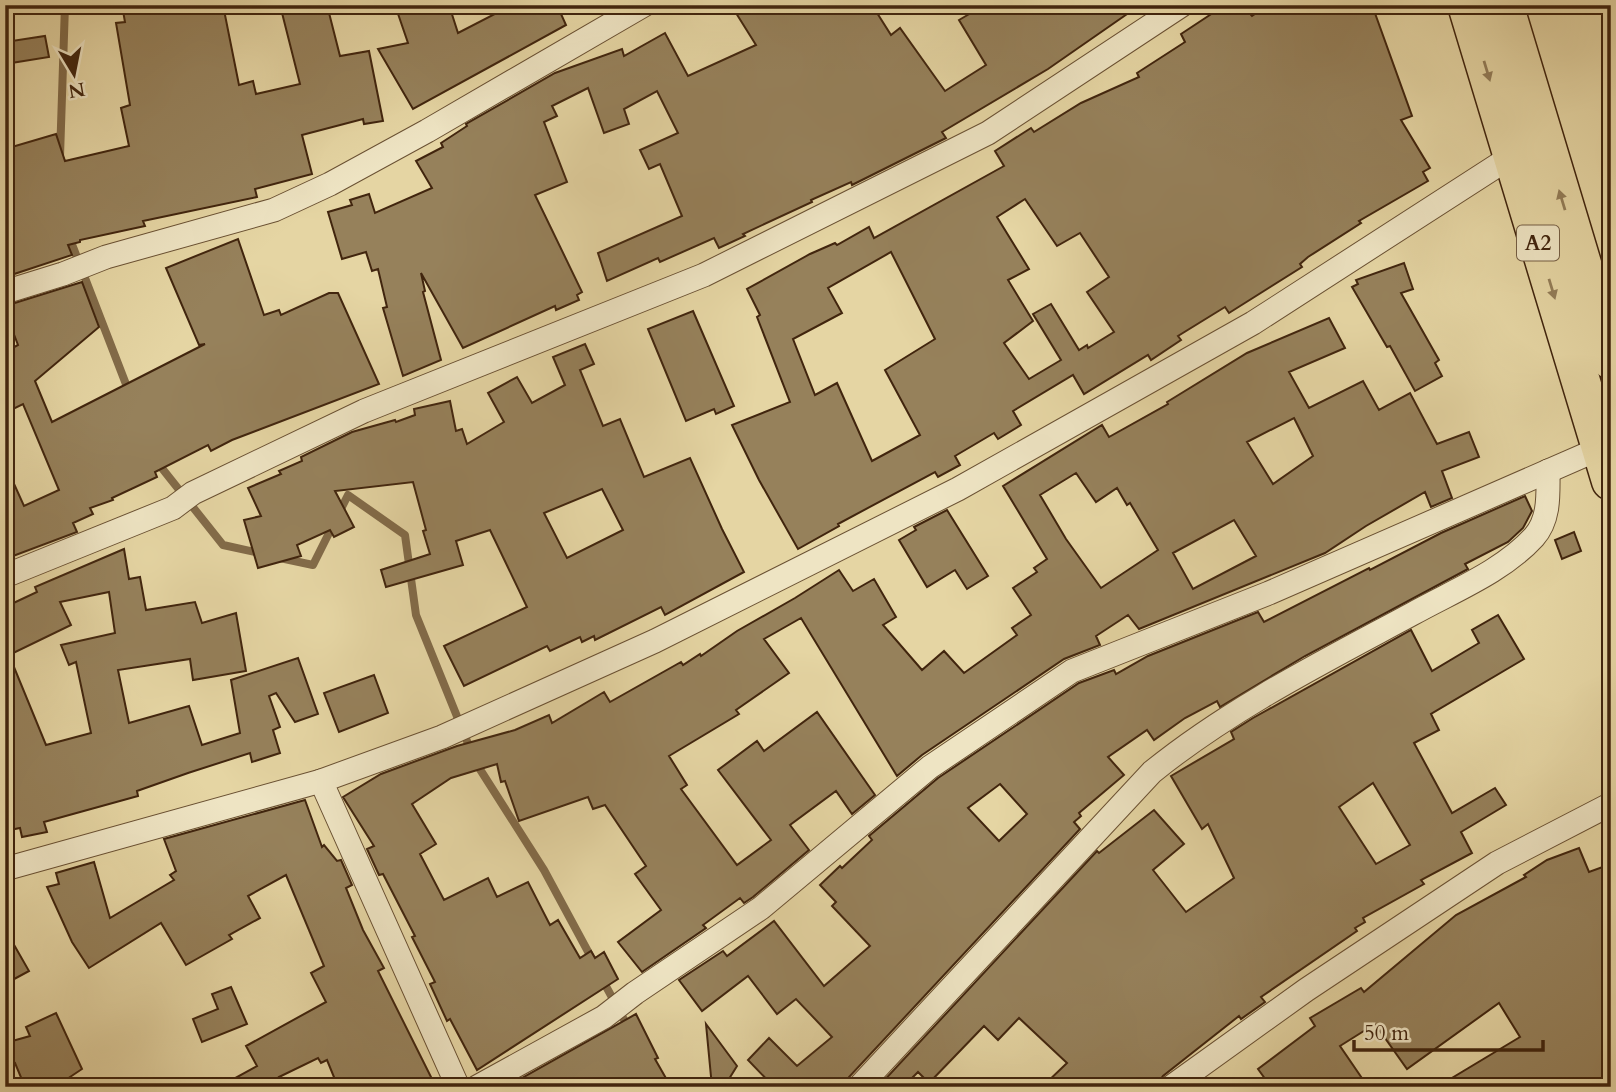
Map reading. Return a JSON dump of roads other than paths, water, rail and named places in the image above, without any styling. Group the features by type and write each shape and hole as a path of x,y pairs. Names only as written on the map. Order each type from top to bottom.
{"highway":[{"name":"A2","path":"1468,5 1606,464"},
{"name":"A2","path":"1504,5 1611,359"}],"street":[{"path":"5,292 106,257 274,210 330,184 427,131 644,5"},
{"path":"5,576 173,508 193,493 364,411 716,268 988,133 1182,5"},
{"path":"5,869 321,781 442,737 655,641 958,489 1253,323 1512,156"},
{"path":"477,1087 604,1017 761,908 930,767 1072,671 1269,593 1548,471 1606,464"},
{"path":"859,1087 1152,772 1192,740 1307,671 1506,562 1536,536 1547,512 1548,471"},
{"path":"321,781 458,1087"},
{"path":"1171,1087 1306,990 1497,863 1611,804"}],"waterway":[{"path":"60,156 65,5"},
{"path":"68,234 129,392"},
{"path":"157,462 223,545 264,554"},
{"path":"280,558 313,565 348,495 405,535 416,615 471,751"},
{"path":"476,763 544,870 592,959"},
{"path":"601,977 628,1027"}]}
